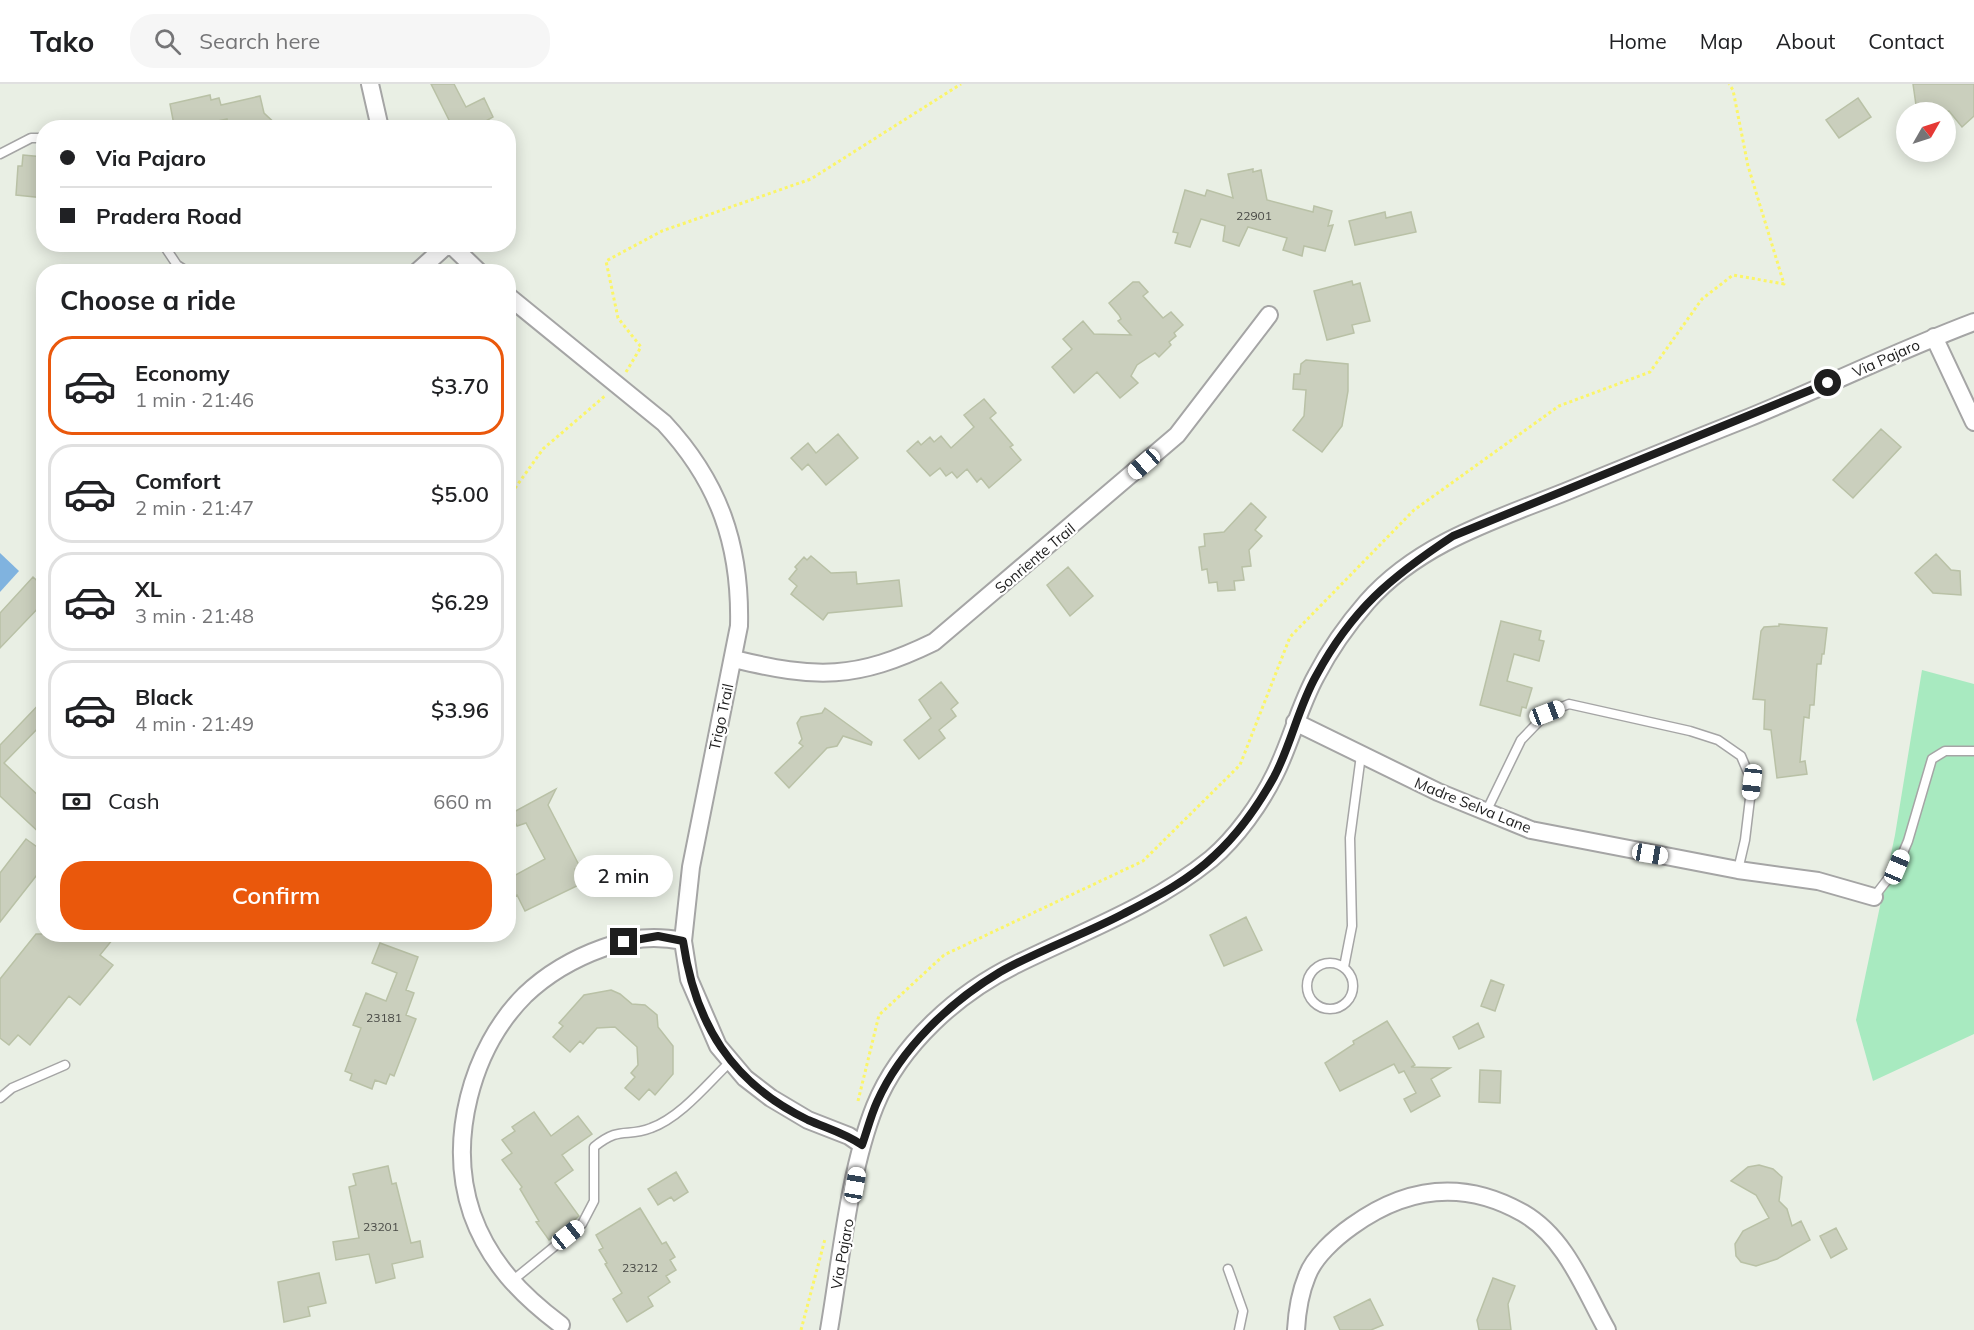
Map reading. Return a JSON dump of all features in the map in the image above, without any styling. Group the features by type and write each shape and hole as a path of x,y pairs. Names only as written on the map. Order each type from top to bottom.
{"street":[{"path":"370,84 378,120"},
{"path":"426,264 440,252"},
{"path":"458,252 471,264"},
{"name":"Trigo Trail","path":"516,302 664,423 686,447 711,485 735,556 740,590 739,626 690,867 683,941 689,979 718,1046 745,1078 771,1098 808,1120 849,1136 862,1145"},
{"name":"Sonriente Trail","path":"734,659 788,672 821,675 894,662 934,642 1177,435 1269,315"},
{"name":"Via Pajaro","path":"829,1330 862,1145 877,1101 898,1066 924,1033 958,1000 1000,972 1163,894 1214,856 1246,818 1275,776 1315,678 1339,636 1370,598 1404,568 1453,536 1765,411 1934,337 1974,322"},
{"path":"1934,337 1974,422"},
{"name":"Madre Selva Lane","path":"1295,723 1486,812 1532,830 1738,870 1818,881 1874,897"},
{"path":"563,1328 533,1304 512,1281 493,1258 481,1235 469,1201 462,1164 466,1109 482,1059 504,1023 525,995 543,979 587,954 638,938 658,936 683,941"},
{"path":"1296,1330 1297,1313 1307,1275 1335,1238 1372,1211 1408,1195 1449,1191 1486,1196 1524,1214 1550,1235 1575,1269 1607,1330"}],"lane":[{"path":"0,153 31,138 36,138"},
{"path":"1486,812 1521,740 1547,713 1569,704 1690,731 1718,740 1741,756 1752,782 1745,840 1738,870"},
{"path":"1874,897 1897,867 1908,841 1932,759 1945,751 1974,752"},
{"path":"1344,967 1326,963 1311,972 1306,990 1316,1005 1334,1010 1349,1000 1353,982 1344,967 1352,926 1350,838 1361,755"},
{"path":"512,1281 582,1224 594,1201 594,1147 610,1134 650,1129 678,1111 730,1062"},
{"path":"0,1098 12,1088 65,1065"},
{"path":"1228,1269 1243,1311 1239,1330"}],"path":[{"path":"516,487 543,449 619,384 641,347 618,318 606,261 662,231 811,180 961,84"},
{"path":"857,1106 879,1015 944,955 1143,861 1240,765 1290,637 1413,510 1559,406 1650,372 1702,299 1733,276 1784,284 1748,166 1733,90 1729,84"},
{"path":"801,1330 825,1238"}],"green space":[{"path":"1922,670 1974,684 1974,1034 1873,1081 1856,1020 1895,835"}],"shaded area":[{"path":"0,553 19,571 0,592"}],"building":[{"path":"431,84 454,84 466,107 484,98 493,117 488,120 449,120"},
{"path":"1913,84 1974,84 1974,116 1962,127 1956,120 1956,102 1916,102"},
{"path":"210,95 211,100 219,98 221,105 260,96 264,113 271,120 173,120 170,104"},
{"path":"1858,98 1871,117 1839,138 1826,120"},
{"path":"23,155 36,156 36,197 16,195 18,166 22,166"},
{"path":"1253,169 1253,172 1261,170 1267,200 1313,212 1314,206 1332,211 1328,226 1333,225 1325,251 1304,246 1302,256 1283,250 1287,238 1248,227 1239,246 1223,241 1225,226 1201,219 1190,247 1175,243 1178,233 1173,232 1185,190 1205,196 1207,190 1233,198 1228,174"},
{"path":"1385,212 1386,218 1411,212 1416,232 1355,245 1349,221"},
{"path":"1352,281 1353,285 1360,283 1370,321 1352,325 1354,333 1327,340 1314,291"},
{"path":"1133,282 1139,282 1148,292 1143,296 1163,318 1171,312 1183,325 1174,333 1176,336 1169,342 1171,345 1159,357 1155,353 1137,365 1131,376 1138,383 1120,398 1097,372 1074,393 1052,367 1072,349 1063,339 1083,321 1094,334 1131,335 1118,321 1121,319 1119,315 1109,303"},
{"path":"1306,360 1348,364 1348,391 1342,426 1322,452 1293,430 1304,416 1306,390 1293,389 1294,374 1300,374 1301,364"},
{"path":"984,399 996,413 990,418 1013,445 1010,447 1021,460 989,488 981,478 977,482 967,469 957,478 952,472 946,476 940,468 930,476 907,451 918,441 921,445 930,437 934,442 941,436 951,448 974,427 964,415"},
{"path":"1881,429 1901,447 1853,498 1833,480"},
{"path":"838,434 858,458 826,485 808,464 802,470 791,458 808,443 816,453"},
{"path":"1251,503 1266,517 1255,530 1262,536 1249,550 1251,566 1242,567 1244,580 1234,581 1235,590 1218,591 1217,582 1209,583 1207,569 1202,570 1199,547 1205,546 1204,534 1224,532"},
{"path":"1936,554 1951,570 1960,571 1961,595 1933,593 1915,573"},
{"path":"811,556 831,573 856,572 857,584 899,580 902,606 828,613 823,620 791,594 797,586 789,579 797,569 795,567 804,557 807,560"},
{"path":"1068,567 1093,596 1070,616 1047,585"},
{"path":"33,577 36,580 36,610 0,648 0,613"},
{"path":"1501,621 1541,631 1539,640 1544,641 1539,661 1514,654 1507,681 1532,688 1526,708 1522,707 1520,716 1480,705"},
{"path":"1779,624 1827,628 1824,654 1822,654 1821,664 1817,664 1814,705 1810,705 1809,718 1804,717 1800,762 1805,761 1807,774 1777,778 1771,730 1764,729 1765,700 1753,699 1761,631 1764,627 1779,626"},
{"path":"941,682 958,703 951,709 956,716 939,730 945,738 919,759 904,740 931,718 919,700"},
{"path":"36,707 36,730 4,763 36,793 36,830 0,796 0,745"},
{"path":"825,708 872,742 871,745 843,736 837,746 827,748 789,788 775,773 803,746 799,743 802,739 797,723 801,717 822,713"},
{"path":"556,789 548,805 580,867 575,869 583,883 525,911 516,895 516,875 545,859 526,823 517,826 516,811"},
{"path":"26,839 36,846 36,876 0,922 0,873"},
{"path":"1246,917 1262,950 1224,966 1210,935"},
{"path":"36,934 36,942 111,942 100,955 113,965 80,1005 69,996 30,1045 18,1035 9,1045 0,1038 0,979"},
{"path":"380,943 418,957 406,990 414,993 406,1015 416,1019 394,1076 390,1074 386,1084 375,1080 372,1089 350,1080 352,1074 345,1071 361,1028 353,1025 366,993 386,1001 397,973 372,963"},
{"path":"1491,980 1504,985 1495,1011 1481,1006"},
{"path":"611,990 632,1004 645,1005 657,1015 658,1027 673,1046 673,1074 655,1095 649,1089 639,1100 625,1088 635,1077 631,1073 638,1065 637,1047 615,1027 597,1028 583,1044 580,1041 570,1052 553,1037 563,1026 559,1023 584,995"},
{"path":"1387,1021 1415,1065 1411,1067 1450,1068 1431,1079 1440,1096 1411,1112 1404,1099 1416,1093 1404,1071 1399,1073 1394,1064 1340,1091 1325,1063 1354,1044 1353,1041"},
{"path":"1478,1023 1484,1037 1459,1049 1453,1037"},
{"path":"1480,1070 1501,1071 1500,1103 1479,1102"},
{"path":"534,1112 551,1136 578,1116 592,1134 562,1155 573,1170 555,1183 579,1216 549,1240 536,1222 539,1221 520,1189 522,1187 502,1160 512,1153 502,1140 515,1131 512,1127"},
{"path":"1759,1165 1773,1169 1782,1177 1779,1201 1787,1209 1792,1226 1801,1221 1810,1240 1777,1259 1756,1266 1741,1262 1736,1256 1735,1244 1743,1231 1769,1218 1756,1195 1731,1181 1748,1167"},
{"path":"388,1166 392,1184 396,1183 411,1243 420,1241 423,1257 392,1264 395,1278 376,1283 369,1254 336,1260 333,1242 359,1238 349,1187 356,1185 353,1174"},
{"path":"676,1172 688,1192 674,1201 671,1197 658,1205 648,1189"},
{"path":"640,1208 662,1244 666,1242 675,1257 670,1260 676,1270 666,1276 670,1282 648,1297 653,1306 627,1322 613,1299 622,1293 605,1264 607,1263 599,1250 603,1248 596,1235"},
{"path":"1836,1228 1847,1249 1831,1258 1820,1236"},
{"path":"319,1273 326,1303 308,1307 310,1316 284,1322 278,1282"},
{"path":"1493,1278 1515,1286 1508,1304 1511,1330 1479,1330 1477,1320"},
{"path":"1370,1299 1383,1325 1371,1330 1340,1330 1334,1317"}],"route":[{"path":"624,942 658,936 683,941 689,979 718,1046 730,1062 745,1078 771,1098 808,1120 849,1136 862,1145 877,1101 898,1066 924,1033 958,1000 1000,972 1163,894 1214,856 1246,818 1275,776 1315,678 1339,636 1370,598 1404,568 1453,536 1765,411 1828,383"}]}
